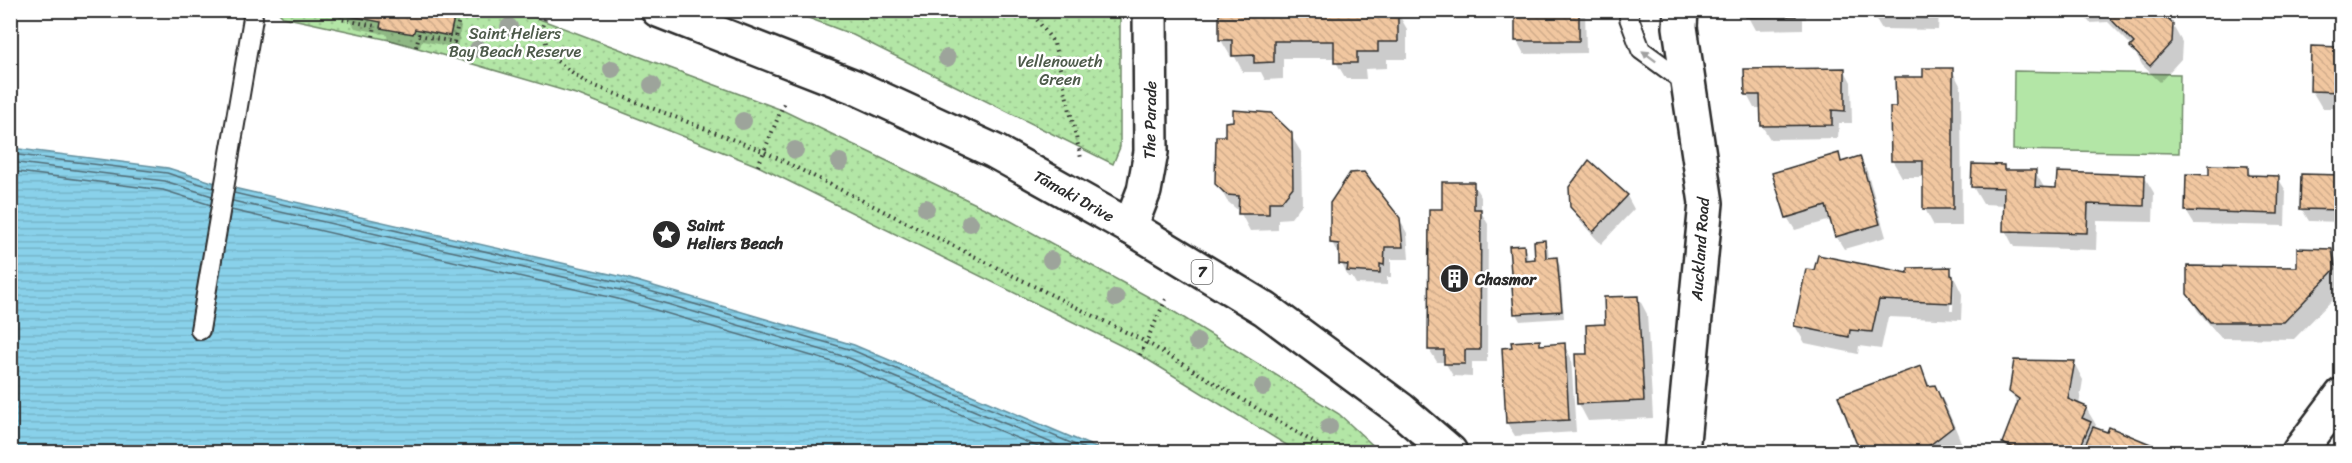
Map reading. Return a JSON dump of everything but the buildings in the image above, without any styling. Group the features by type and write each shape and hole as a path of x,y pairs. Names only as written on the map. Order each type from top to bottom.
{"main road":[{"name":"Tāmaki Drive","path":"658,10 855,87 962,136 994,151 1131,227 1265,309 1400,409 1450,453"},
{"name":"The Parade","path":"1131,227 1144,191 1151,152 1150,10"},
{"name":"Auckland Road","path":"1681,10 1680,27 1706,203 1682,453"},
{"path":"2299,453 2342,395"}],"lane":[{"path":"200,330 253,18 251,10"},
{"path":"1629,10 1629,18 1641,50 1690,86"}],"path":[{"path":"342,10 340,19 375,27 373,37"},
{"path":"416,47 419,35 454,42 461,10"},
{"path":"1030,10 1054,43 1081,158"},
{"path":"547,13 542,27 549,55 585,82 765,152 1146,342 1330,453"},
{"path":"758,166 784,103"},
{"path":"1140,355 1166,299"}],"green space":[{"name":"Saint Heliers Bay Beach Reserve","path":"277,11 518,11 782,110 1011,221 1163,305 1339,414 1380,452 1298,452 1140,355 758,166 579,95 394,41 283,17"},
{"name":"Vellenoweth Green","path":"790,11 1120,11 1120,147 1113,164 851,34"},
{"path":"2014,71 2180,74 2179,153 2013,150"}],"water":[{"path":"11,148 168,168 225,186 623,277 854,345 1106,452 11,452"}],"place":[{"name":"Saint Heliers Beach","path":"666,234"},
{"name":"Chasmor","path":"1454,279"}]}
